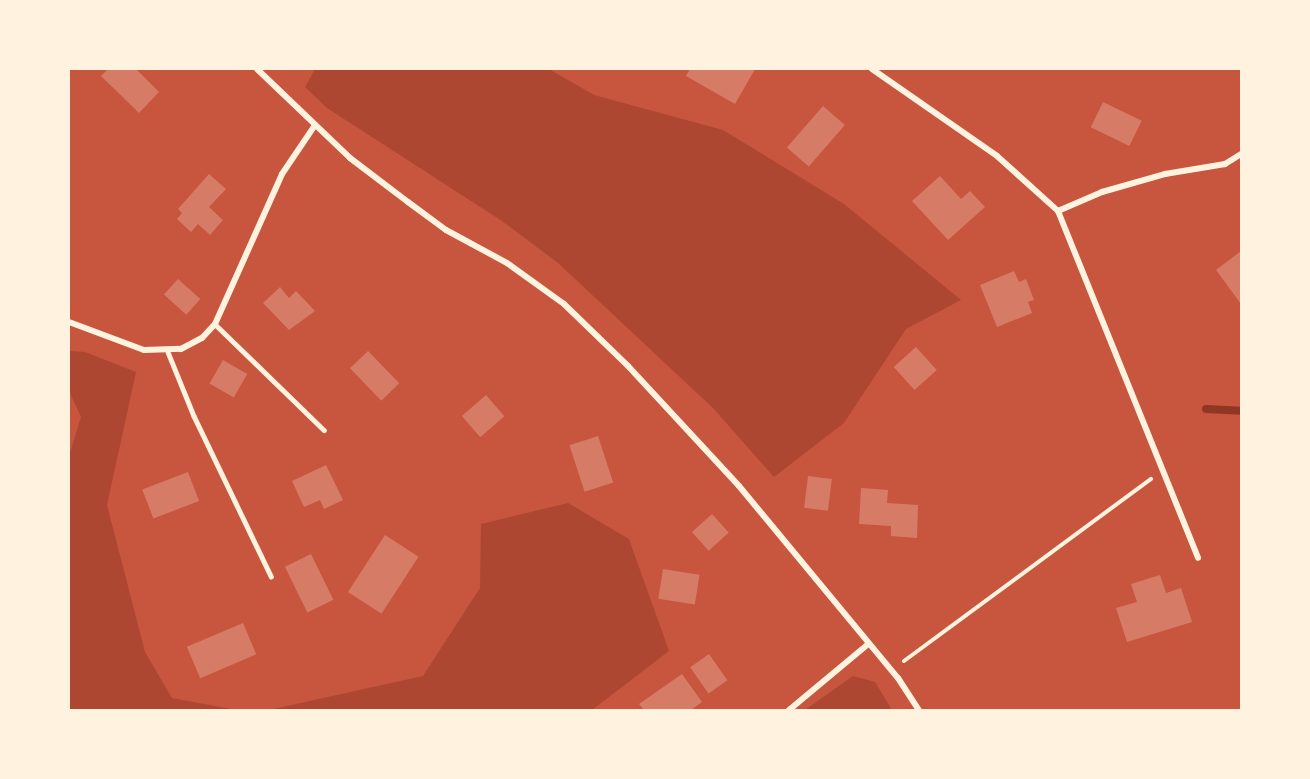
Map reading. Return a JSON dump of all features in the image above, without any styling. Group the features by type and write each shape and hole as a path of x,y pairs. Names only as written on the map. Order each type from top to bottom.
{"street":[{"path":"257,69 350,158 446,230 507,263 564,304 628,366 739,486 867,645 891,671 919,710"},
{"path":"872,69 997,156 1058,211 1198,558"},
{"path":"69,322 144,350 168,352 202,338 214,324 282,174 315,125"},
{"path":"1058,211 1102,192 1164,174 1225,164 1241,154"},
{"path":"789,710 867,645"}],"lane":[{"path":"214,324 324,430"},
{"path":"168,352 194,416 271,576"}],"path":[{"path":"891,671 1162,471"}],"shaded area":[{"path":"315,69 549,69 594,95 723,130 844,204 961,300 906,329 844,423 774,477 713,408 558,263 502,221 327,108 305,87"},
{"path":"69,351 85,352 136,372 107,505 145,652 172,698 236,710 69,710 69,456 81,417 69,391"},
{"path":"568,503 629,539 669,651 592,710 269,710 423,676 480,588 481,524"},
{"path":"853,676 875,682 892,710 805,710"}],"building":[{"path":"108,69 136,69 159,92 139,113 101,76"},
{"path":"690,69 755,69 735,104 686,76"},
{"path":"1103,102 1142,121 1129,146 1091,127"},
{"path":"823,106 845,125 809,167 787,148"},
{"path":"209,174 226,189 209,207 223,220 210,235 198,224 191,232 177,219 182,213 178,209"},
{"path":"940,176 961,199 970,191 985,207 948,240 912,201"},
{"path":"1241,251 1241,304 1216,270"},
{"path":"1014,271 1019,282 1026,279 1034,300 1028,302 1032,313 997,327 980,285"},
{"path":"178,279 200,299 186,315 164,295"},
{"path":"280,287 289,298 296,291 315,311 289,330 263,303"},
{"path":"916,347 937,370 914,390 894,367"},
{"path":"368,351 399,383 381,401 350,368"},
{"path":"223,360 247,374 234,397 210,383"},
{"path":"486,395 504,416 480,437 462,416"},
{"path":"598,436 613,483 585,492 569,445"},
{"path":"326,465 343,500 324,509 320,500 304,507 292,481"},
{"path":"188,472 199,501 153,519 142,490"},
{"path":"808,476 832,479 828,511 804,508"},
{"path":"861,488 888,490 887,503 918,505 917,538 891,536 891,526 859,524"},
{"path":"712,514 729,533 709,551 692,532"},
{"path":"385,535 419,557 382,614 348,592"},
{"path":"311,554 333,600 307,613 285,567"},
{"path":"663,569 700,575 695,604 658,599"},
{"path":"1160,575 1166,593 1181,588 1192,622 1127,642 1116,608 1137,602 1131,584"},
{"path":"243,623 256,654 200,678 187,647"},
{"path":"709,654 727,680 709,693 690,667"},
{"path":"682,674 702,702 691,710 644,710 639,704"}],"waterway":[{"path":"1206,409 1241,411"}]}
